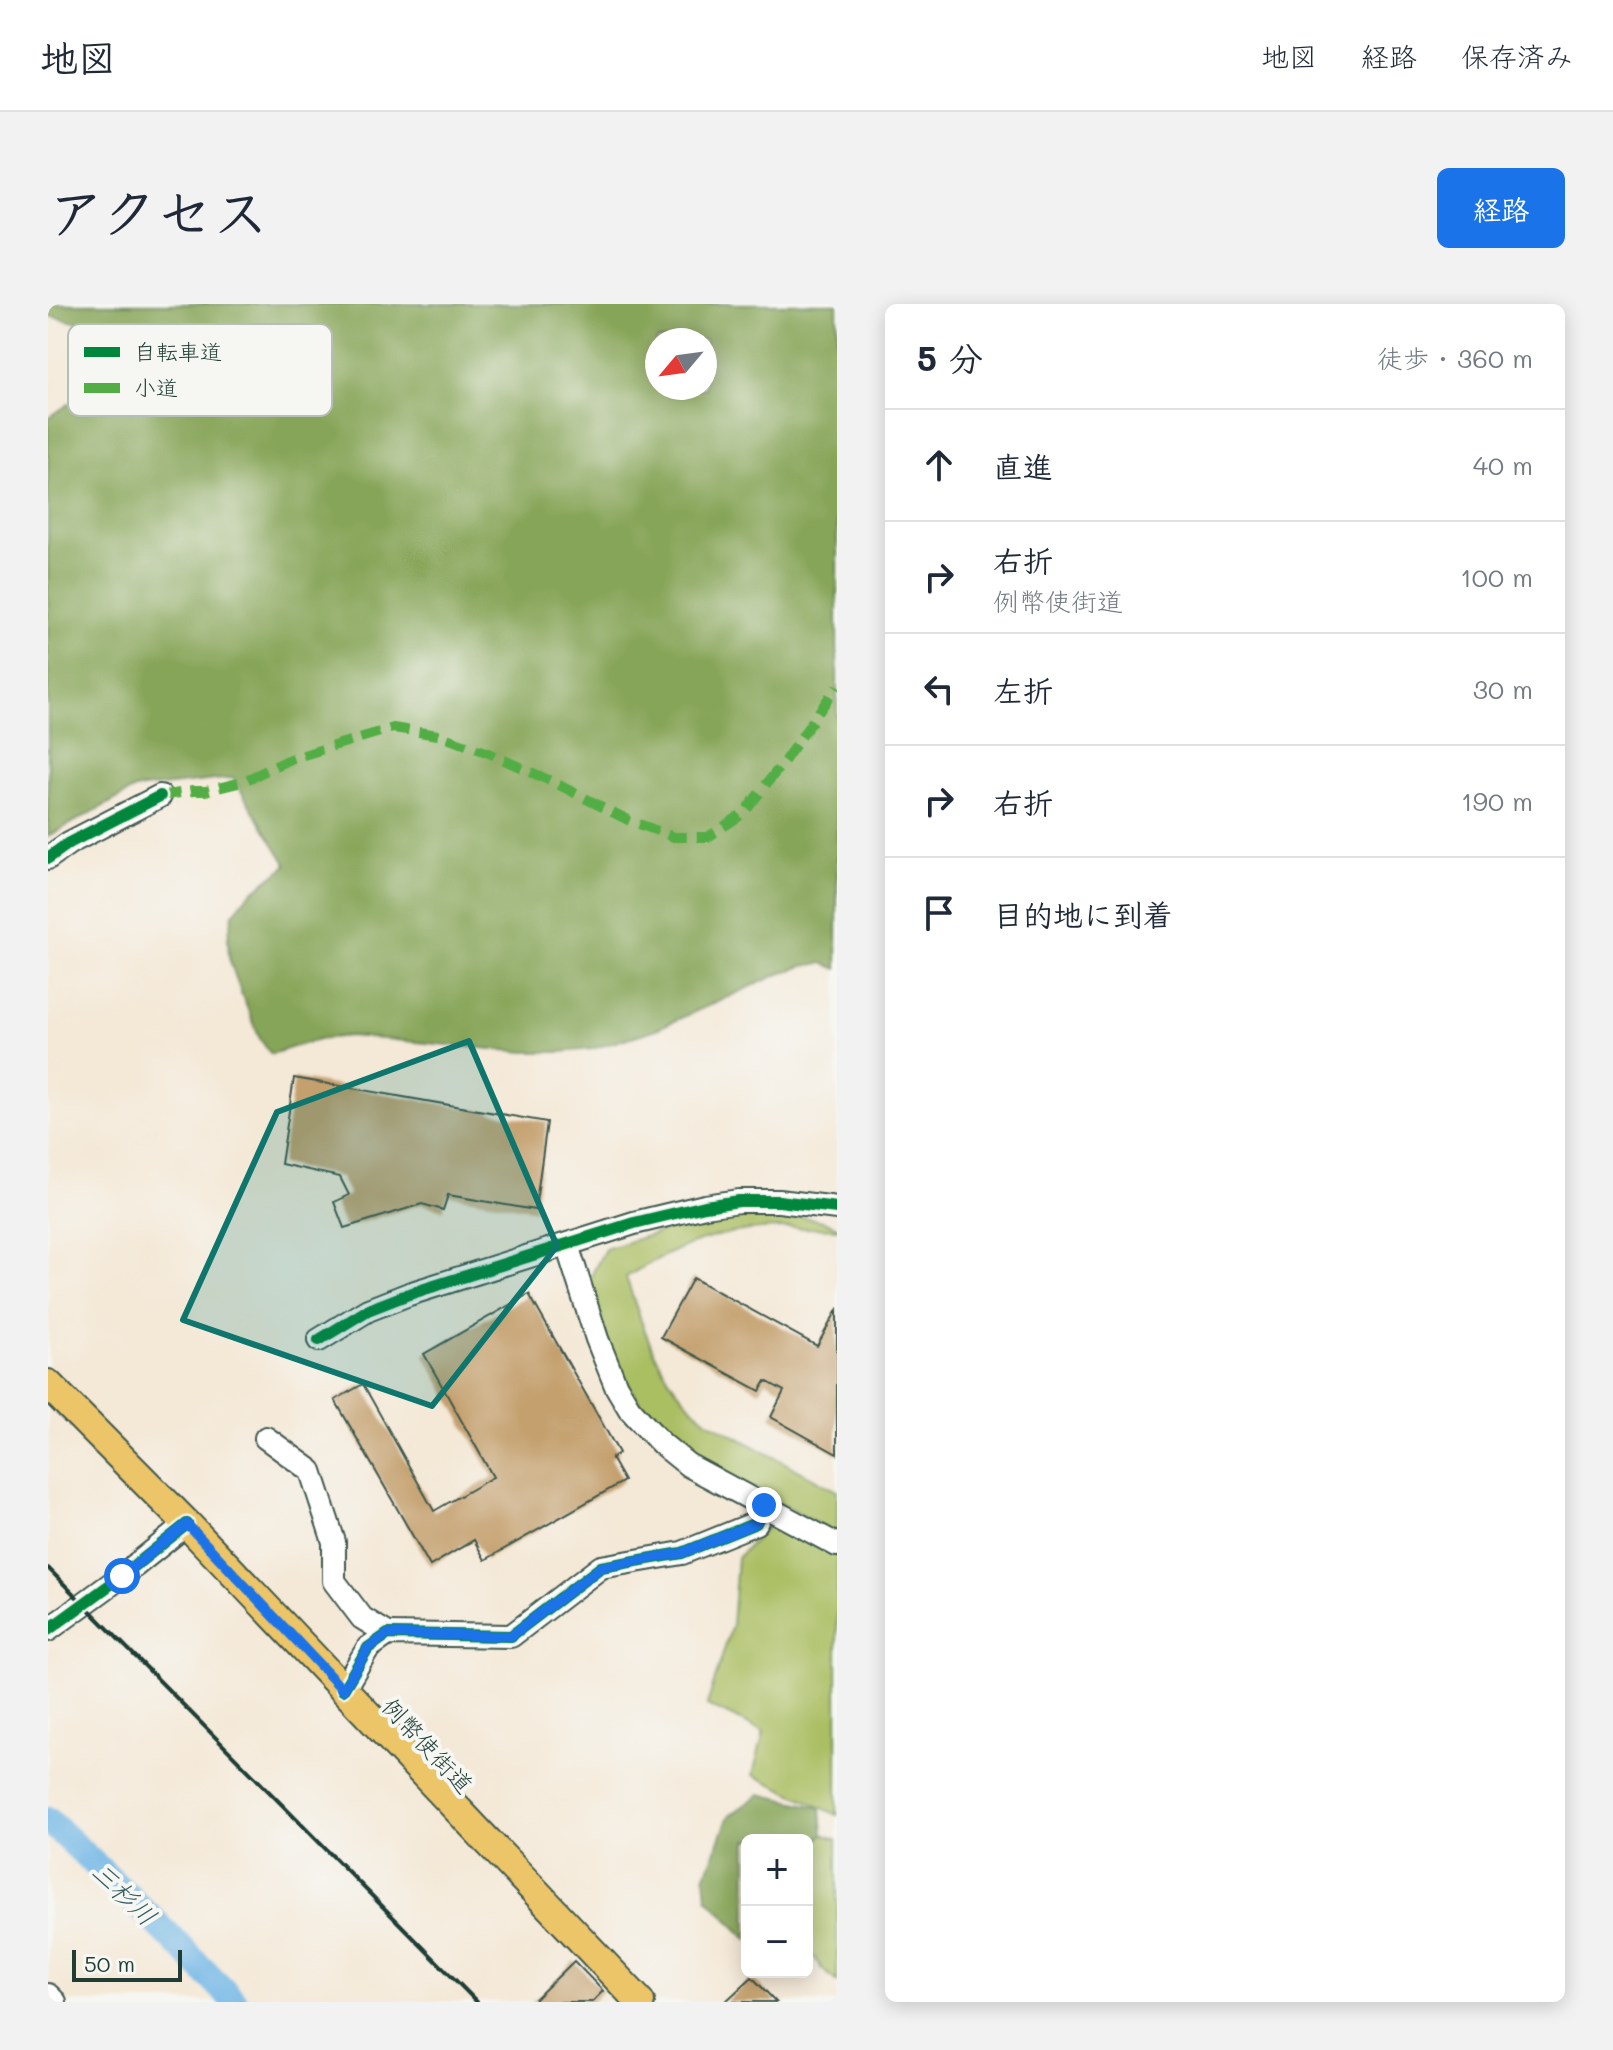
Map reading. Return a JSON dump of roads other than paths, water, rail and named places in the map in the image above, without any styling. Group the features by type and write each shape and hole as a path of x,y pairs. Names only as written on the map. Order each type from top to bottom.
{"main road":[{"name":"例幣使街道","path":"48,1384 187,1524 640,2002"}],"street":[{"path":"48,858 69,843 160,796"},
{"path":"319,1340 368,1310 409,1294 634,1223 739,1201 779,1201 837,1208"},
{"path":"567,1245 597,1339 616,1386 629,1408 662,1444 688,1465 837,1545"},
{"path":"266,1438 311,1471 334,1542 334,1581 362,1618 388,1634 511,1636 601,1567 682,1553 756,1523 764,1505"},
{"path":"48,1630 187,1524"},
{"path":"343,1690 368,1648 388,1634"},
{"path":"48,1995 55,2002"}],"waterway":[{"name":"三杉川","path":"48,1820 235,2002"}],"railway":[{"path":"48,1568 477,2002"}]}
